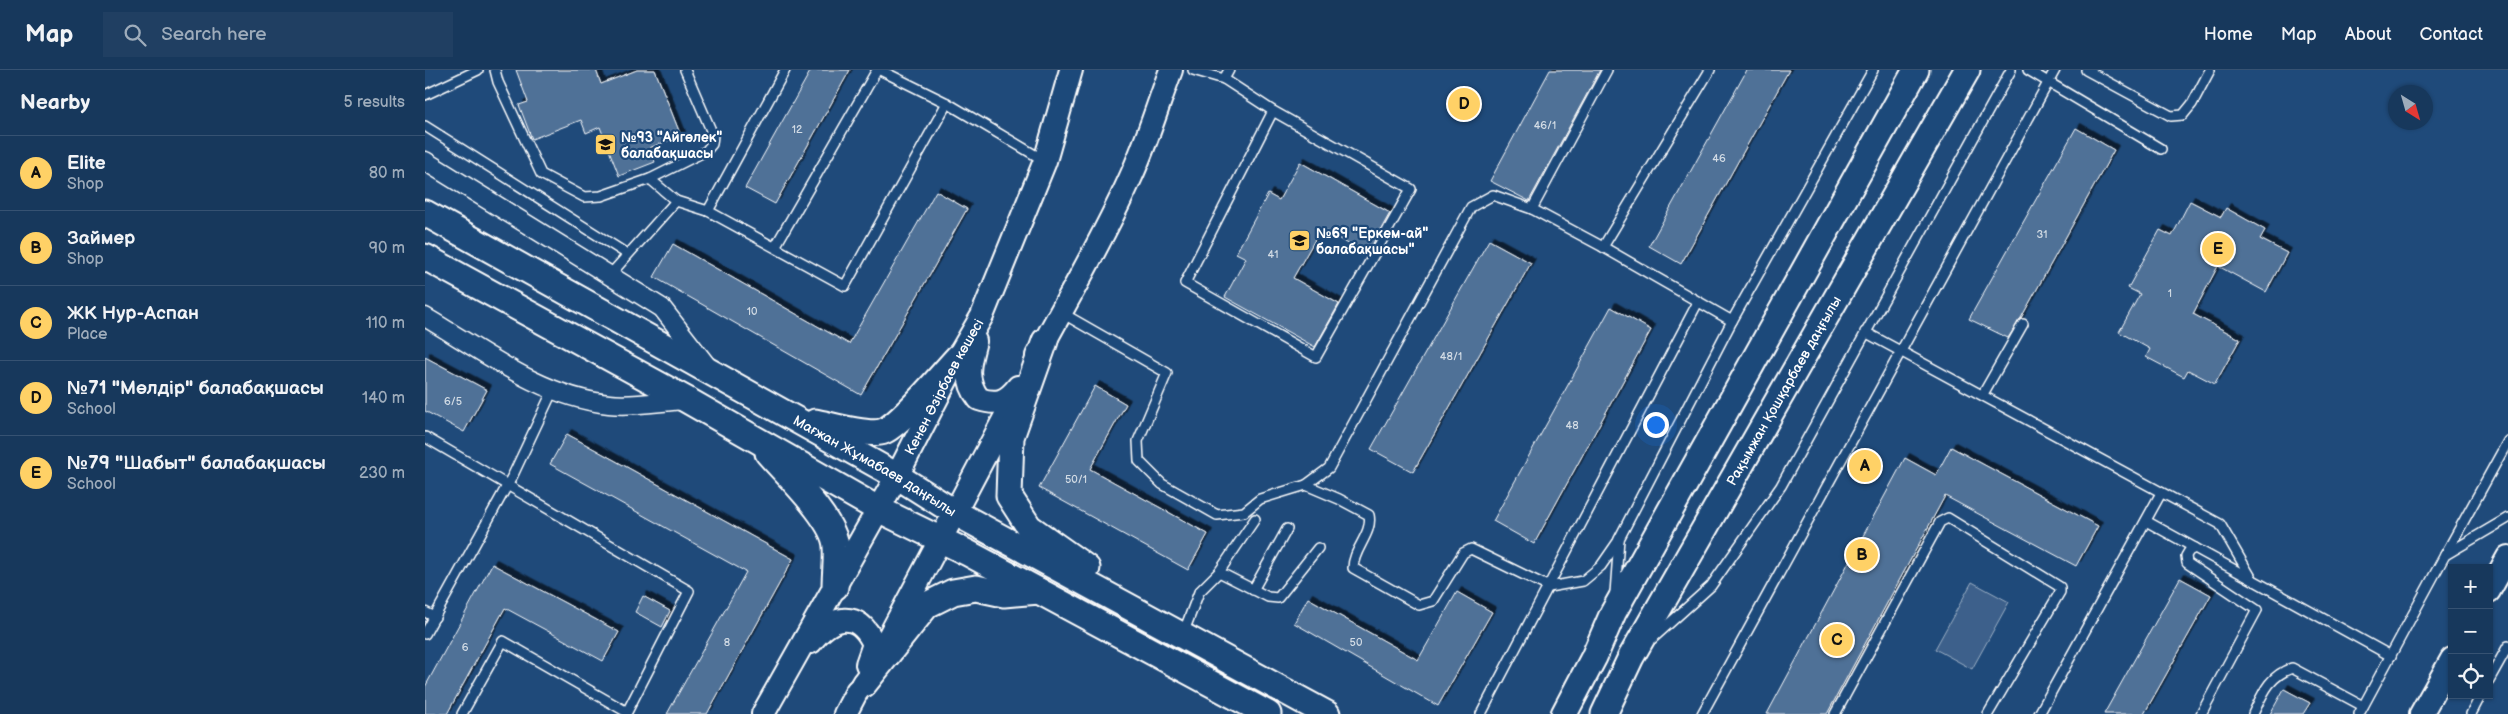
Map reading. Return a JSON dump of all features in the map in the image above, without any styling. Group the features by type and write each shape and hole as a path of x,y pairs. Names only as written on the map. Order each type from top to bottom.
{"main road":[{"path":"1564,714 1594,658 1613,613 1916,70"},
{"name":"Рақымжан Қошқарбаев даңғылы","path":"1604,714 1631,657 1967,70"},
{"name":"Мағжан Жұмабаев даңғылы","path":"425,213 897,476 954,512 1327,714"},
{"path":"425,257 687,400 878,509 968,553 1268,714"},
{"path":"1045,341 1011,438 1009,496 1029,527 1125,594 1175,632"},
{"path":"743,391 808,421 864,432 883,431 903,415 958,356"},
{"path":"757,440 820,510 833,533 837,546 835,586"},
{"path":"860,687 927,605 953,592 976,588 1004,594 1039,591"}],"street":[{"name":"Кенен Әзірбаев көшесі","path":"763,714 897,476 958,356 982,316 1045,162 1071,70"},
{"path":"845,714 1060,312 1073,292 1130,180 1171,70"},
{"path":"425,161 661,308 713,374"},
{"path":"982,316 969,363 968,381 973,392 979,399 997,403 1008,399 1025,380"},
{"path":"425,317 509,369 553,390 581,399 611,404 687,400"},
{"path":"2493,584 2508,557"},
{"path":"781,681 816,636 832,622 847,619 862,624 874,644 860,687"},
{"path":"2421,714 2448,666"}],"lane":[{"path":"425,95 478,70"},
{"path":"495,70 498,82 541,174 584,197 601,196 650,179 706,151 712,144 713,135 685,70"},
{"path":"708,211 785,70"},
{"path":"775,247 878,70 947,103 1045,162"},
{"path":"1193,70 1224,79 1273,110 1411,189 1316,357 1185,283 1273,110"},
{"path":"1224,79 1229,70"},
{"path":"1532,210 1607,70"},
{"path":"1603,247 1710,70"},
{"path":"1306,485 1339,499 1369,515 1371,524 1353,559 1353,568 1419,604 1433,601 1463,553 1471,549 1549,588 1583,581 1601,566 1619,539 1732,321 1873,70"},
{"path":"1631,657 1711,586 1781,486 2011,70"},
{"path":"2028,70 2161,149"},
{"path":"1702,714 2055,70"},
{"path":"2085,70 2171,116 2183,115 2192,104 2211,70"},
{"path":"650,179 676,201 708,211 845,286 947,103"},
{"path":"425,126 627,254"},
{"path":"1060,312 1167,373 1139,441 1139,461 1163,484 1217,515 1244,512 1260,499 1306,485 1329,468 1471,207 1480,200 1493,195 1532,210 1603,247 1732,321"},
{"path":"609,276 676,201"},
{"path":"1481,714 1698,302"},
{"path":"1983,394 2023,324"},
{"path":"1865,332 1902,350 2220,524 2252,579"},
{"path":"425,634 506,486 553,390"},
{"path":"425,437 506,486 689,591 628,713 503,641 462,714"},
{"path":"2253,714 2269,682 2279,673 2292,668 2361,710 2508,441"},
{"path":"2039,714 2161,493"},
{"path":"1835,714 1940,522 1948,518 2060,587 2060,592 1988,714"},
{"path":"2445,555 2508,518"},
{"path":"1175,632 1199,592 1219,572 1255,519"},
{"path":"2146,520 2391,656"},
{"path":"1253,590 1287,529"},
{"path":"1613,613 1619,539"},
{"path":"1219,572 1268,597 1278,598 1319,548"},
{"path":"2195,548 2189,551 2186,556 2187,563 2257,610 2201,714"},
{"path":"425,612 435,617"},
{"path":"2493,673 2508,646"},
{"path":"2471,714 2479,699"}],"shaded area":[{"path":"1972,582 2009,602 1972,669 1935,649"}],"building":[{"path":"516,70 596,70 601,84 637,70 655,70 681,136 649,148 655,162 619,176 600,127 586,133 581,120 532,139 519,105 528,102"},
{"path":"811,70 850,70 775,204 745,188"},
{"path":"1550,70 1600,70 1529,201 1490,181"},
{"path":"1747,70 1789,70 1681,264 1649,246"},
{"path":"2076,128 2114,150 2021,318 2008,338 1969,319"},
{"path":"1300,162 1390,213 1367,254 1321,229 1293,278 1339,304 1315,347 1225,297 1246,258 1236,253 1268,194 1279,200"},
{"path":"936,191 967,209 861,395 654,277 673,244 849,344"},
{"path":"2190,201 2221,217 2226,208 2265,230 2260,239 2287,253 2266,292 2218,266 2193,314 2240,339 2215,384 2188,370 2184,377 2146,357 2150,349 2119,332 2140,294 2128,288 2160,230 2172,236"},
{"path":"1489,240 1531,263 1413,472 1371,449"},
{"path":"1611,307 1651,330 1534,544 1493,521"},
{"path":"425,357 487,390 464,432 425,411"},
{"path":"1095,386 1126,404 1090,469 1208,534 1188,570 1039,488"},
{"path":"567,434 793,559 707,714 667,714 746,572 550,464"},
{"path":"1951,447 2098,526 2076,566 1945,496 1827,714 1767,714 1905,458 1936,475"},
{"path":"492,564 619,632 603,661 505,608 447,714 425,714 425,687"},
{"path":"2180,578 2211,595 2144,714 2104,714"},
{"path":"1457,592 1492,612 1438,706 1294,623 1308,598 1418,660"},
{"path":"643,596 670,611 662,627 635,612"},
{"path":"2284,689 2310,703 2303,714 2270,714"}],"place":[{"name":"№71 \"Мөлдір\" балабақшасы","path":"1464,104"},
{"name":"№93 \"Айгөлек\" балабақшасы","path":"605,145"},
{"name":"№69 \"Еркем-ай\" балабақшасы\"","path":"1300,241"},
{"name":"№79 \"Шабыт\" балабақшасы","path":"2218,249"},
{"name":"Elite","path":"1865,466"},
{"name":"Займер","path":"1862,555"},
{"name":"ЖК Нур-Аспан","path":"1837,640"}]}
